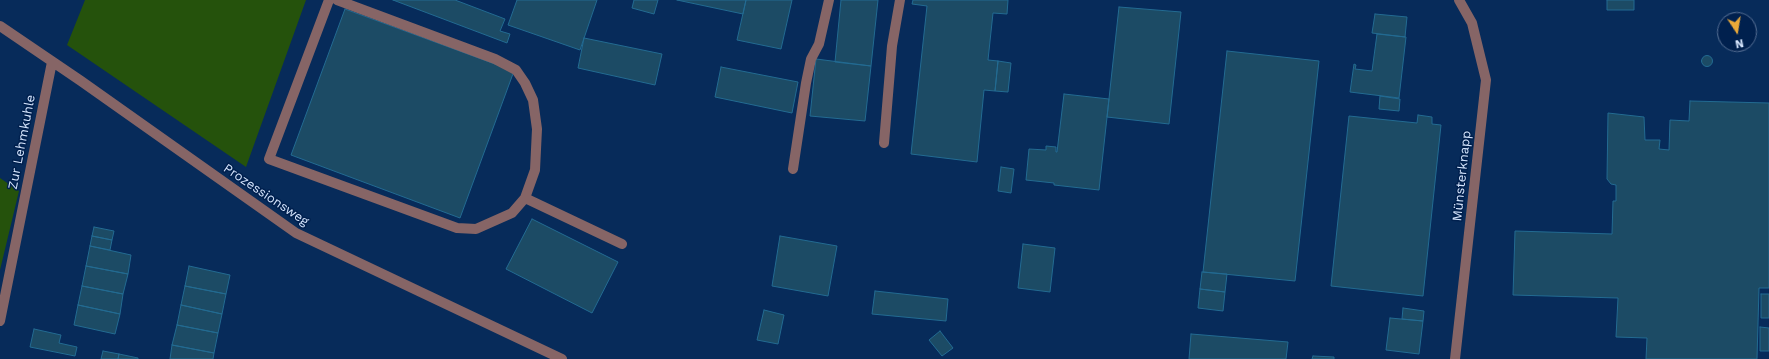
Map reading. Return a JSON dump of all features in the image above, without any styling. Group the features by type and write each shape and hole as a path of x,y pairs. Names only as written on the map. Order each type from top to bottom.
{"street":[{"path":"329,0 269,159 457,228 476,229 512,213 525,198 535,170 537,129 533,100 525,83 516,70 495,59 337,0"},
{"path":"793,169 808,71 811,59 819,44 829,0"},
{"path":"884,143 892,46 900,0"},
{"name":"Münsterknapp","path":"1455,359 1486,80 1472,23 1459,0"},
{"name":"Prozessionsweg","path":"0,26 81,81 296,233 562,359"},
{"name":"Zur Lehmkuhle","path":"0,321 52,62"},
{"path":"525,198 622,244"}],"green space":[{"path":"85,0 306,0 246,167 67,45"},
{"path":"0,178 19,191 0,270"}],"building":[{"path":"393,0 455,0 505,19 500,31 510,34 507,43"},
{"path":"517,0 597,0 580,50 508,25"},
{"path":"634,0 658,0 654,14 632,8"},
{"path":"677,0 746,0 743,14"},
{"path":"746,0 792,0 781,49 737,40"},
{"path":"841,0 878,0 871,66 835,62"},
{"path":"913,0 1008,0 1007,14 993,13 988,60 998,61 995,91 984,90 977,162 911,154 927,6 912,4"},
{"path":"1607,0 1634,0 1634,10 1607,10"},
{"path":"1119,7 1181,12 1169,124 1107,117"},
{"path":"345,9 514,71 460,218 291,155"},
{"path":"1375,14 1407,17 1405,37 1372,33"},
{"path":"1377,34 1406,37 1399,98 1350,92 1354,64 1356,65 1355,69 1372,71"},
{"path":"584,38 662,54 655,85 578,68"},
{"path":"1227,51 1319,61 1295,281 1203,272"},
{"path":"1707,55 1711,57 1713,61 1711,65 1707,67 1703,65 1701,61 1703,57"},
{"path":"816,59 871,66 865,121 810,116"},
{"path":"998,61 1011,63 1008,92 995,91"},
{"path":"721,67 798,82 792,113 715,97"},
{"path":"1064,94 1109,99 1099,190 1026,180 1029,149 1046,150 1046,146 1056,147 1057,152"},
{"path":"1380,96 1400,99 1399,111 1379,109"},
{"path":"1690,101 1769,103 1769,288 1759,288 1757,359 1646,359 1647,338 1616,337 1618,298 1513,295 1515,231 1612,234 1613,201 1616,201 1616,185 1611,184 1607,179 1608,113 1644,117 1645,140 1660,140 1659,149 1669,150 1670,120 1689,121"},
{"path":"1418,115 1432,117 1432,124 1441,125 1423,296 1331,286 1349,116 1417,123"},
{"path":"1001,167 1014,169 1011,193 998,191"},
{"path":"532,219 618,262 592,313 506,269"},
{"path":"94,227 114,231 112,240 92,236"},
{"path":"92,236 112,240 110,250 90,246"},
{"path":"780,236 837,246 828,296 772,286"},
{"path":"1023,244 1055,248 1050,292 1018,288"},
{"path":"90,246 131,255 128,274 86,266"},
{"path":"86,266 128,274 123,294 82,286"},
{"path":"189,266 230,275 226,294 185,286"},
{"path":"1202,272 1227,274 1225,292 1200,289"},
{"path":"82,286 123,294 120,314 78,305"},
{"path":"185,286 226,294 222,314 181,305"},
{"path":"1200,289 1225,292 1223,311 1198,308"},
{"path":"875,291 948,299 946,321 872,314"},
{"path":"1761,294 1769,294 1769,318 1761,318"},
{"path":"78,305 120,314 115,334 74,325"},
{"path":"181,305 222,314 218,333 177,325"},
{"path":"1403,308 1424,311 1423,321 1402,319"},
{"path":"764,310 784,315 778,344 757,340"},
{"path":"1390,318 1423,321 1419,354 1386,350"},
{"path":"177,325 218,333 214,353 172,345"},
{"path":"1760,327 1769,328 1769,351 1760,351"},
{"path":"34,329 61,335 59,343 77,347 75,356 30,347"},
{"path":"940,331 953,348 942,356 929,340"},
{"path":"1191,334 1288,342 1286,359 1189,359"},
{"path":"172,345 214,353 213,359 170,359"},
{"path":"103,351 119,354 118,359 101,359"},
{"path":"119,354 138,358 138,359 118,359"},
{"path":"1313,356 1334,357 1334,359 1312,359"}]}
